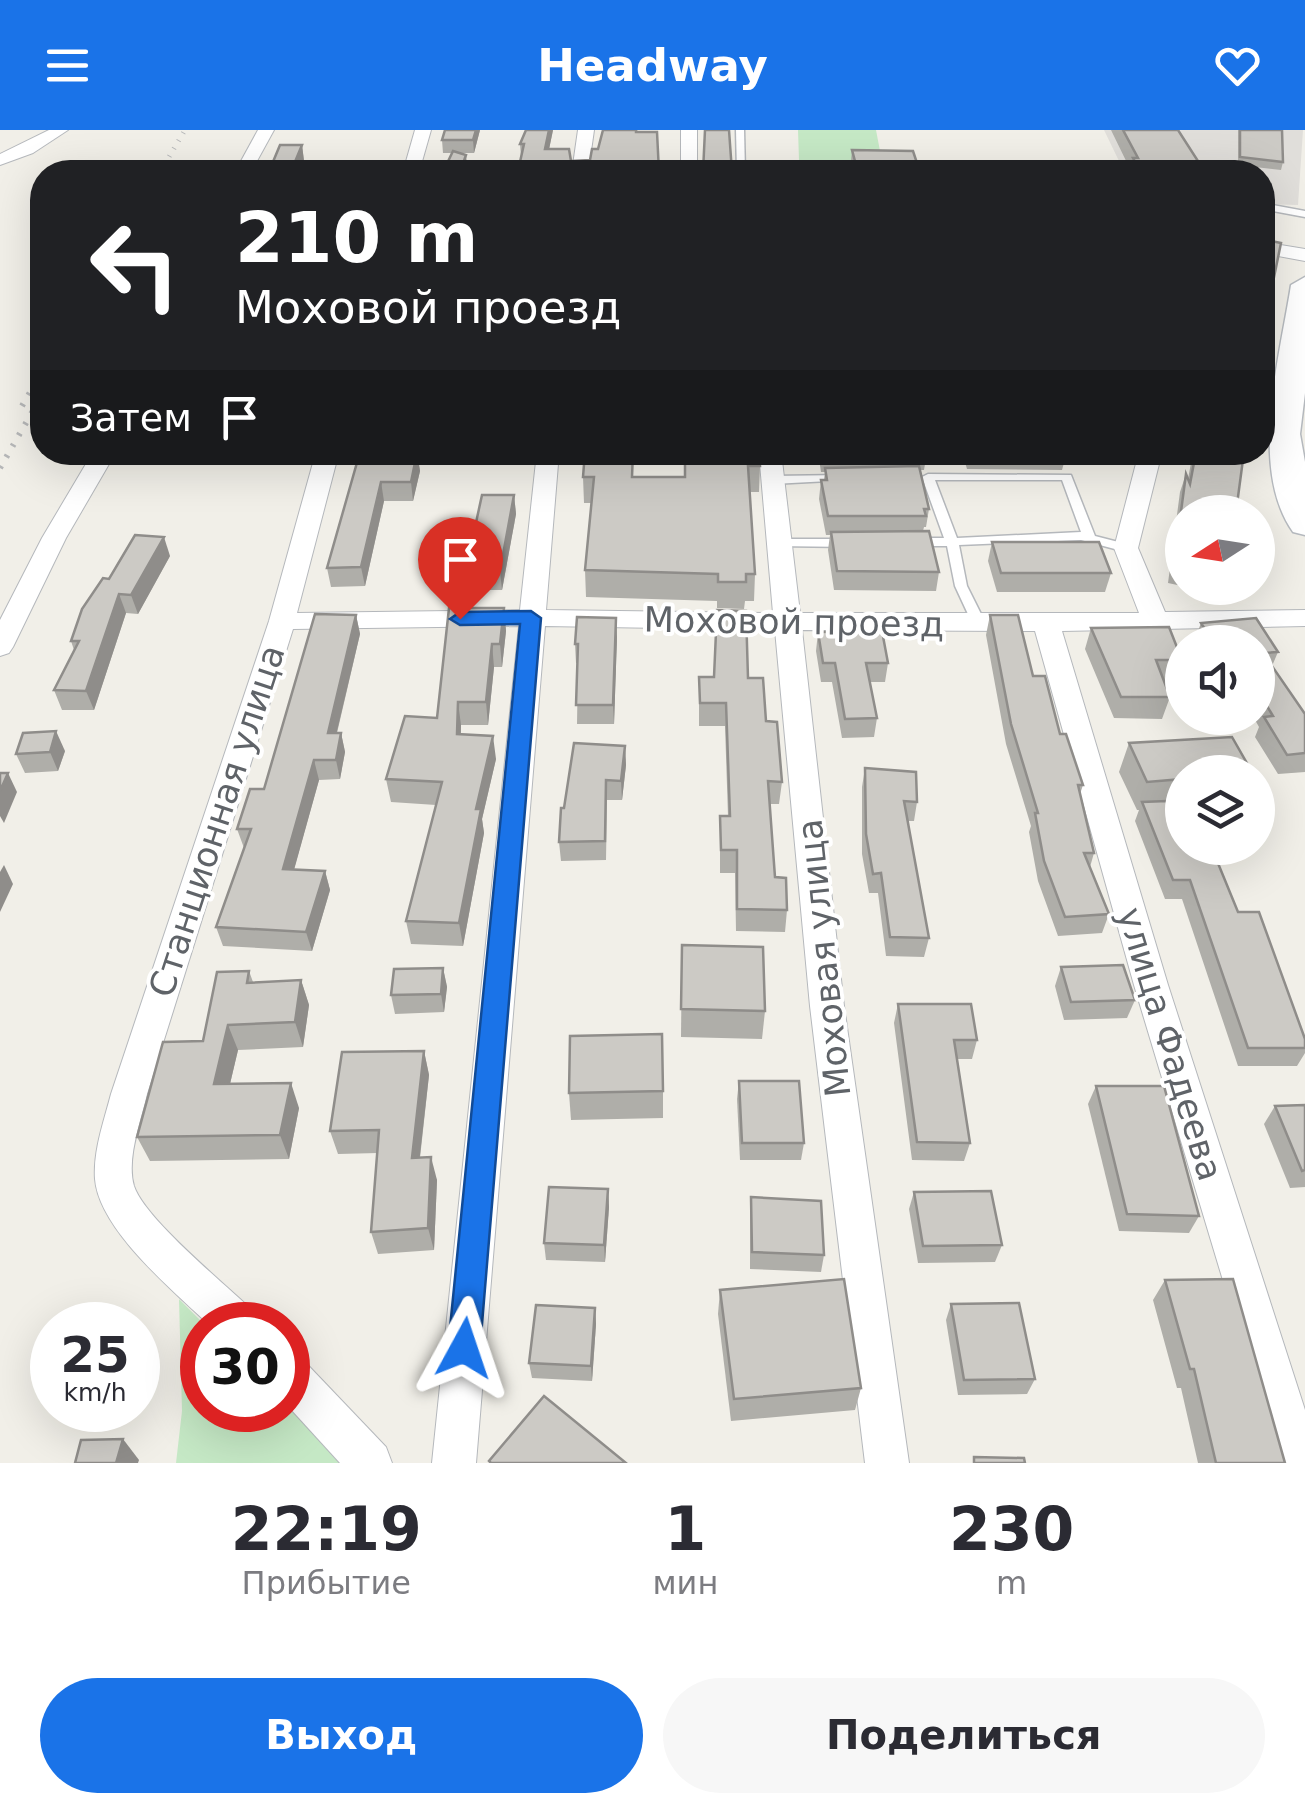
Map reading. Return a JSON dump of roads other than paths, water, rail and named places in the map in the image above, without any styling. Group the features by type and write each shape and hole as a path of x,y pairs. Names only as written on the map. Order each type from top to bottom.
{"main road":[{"path":"1305,285 1284,434 1294,494 1305,526"}],"street":[{"path":"0,160 27,150 60,130"},
{"path":"249,160 266,130"},
{"path":"415,160 424,130"},
{"path":"582,160 586,130"},
{"path":"689,130 689,160"},
{"path":"1275,249 1305,255"},
{"path":"0,647 54,538 97,465"},
{"name":"Станционная улица","path":"215,1302 140,1225 116,1192 116,1154 129,1094 282,621 324,465"},
{"path":"454,1463 547,465"},
{"path":"1148,465 1126,548 1156,623"},
{"name":"Моховая улица","path":"772,466 827,1006 887,1463"},
{"name":"Моховой проезд","path":"282,621 531,618 979,624 1305,618"},
{"name":"улица Фадеева","path":"1046,623 1157,1004 1300,1463"},
{"path":"310,1399 370,1463"}],"lane":[{"path":"740,130 741,160"},
{"path":"1275,208 1305,214"},
{"path":"772,466 850,478"},
{"path":"928,477 952,542 961,586 979,624"},
{"path":"908,478 1067,477 1089,538"},
{"path":"894,542 1089,538 1126,548"},
{"path":"779,543 856,542"}],"railway":[{"path":"167,160 185,130"},
{"path":"22,406 30,392"},
{"path":"0,468 30,416"}]}
